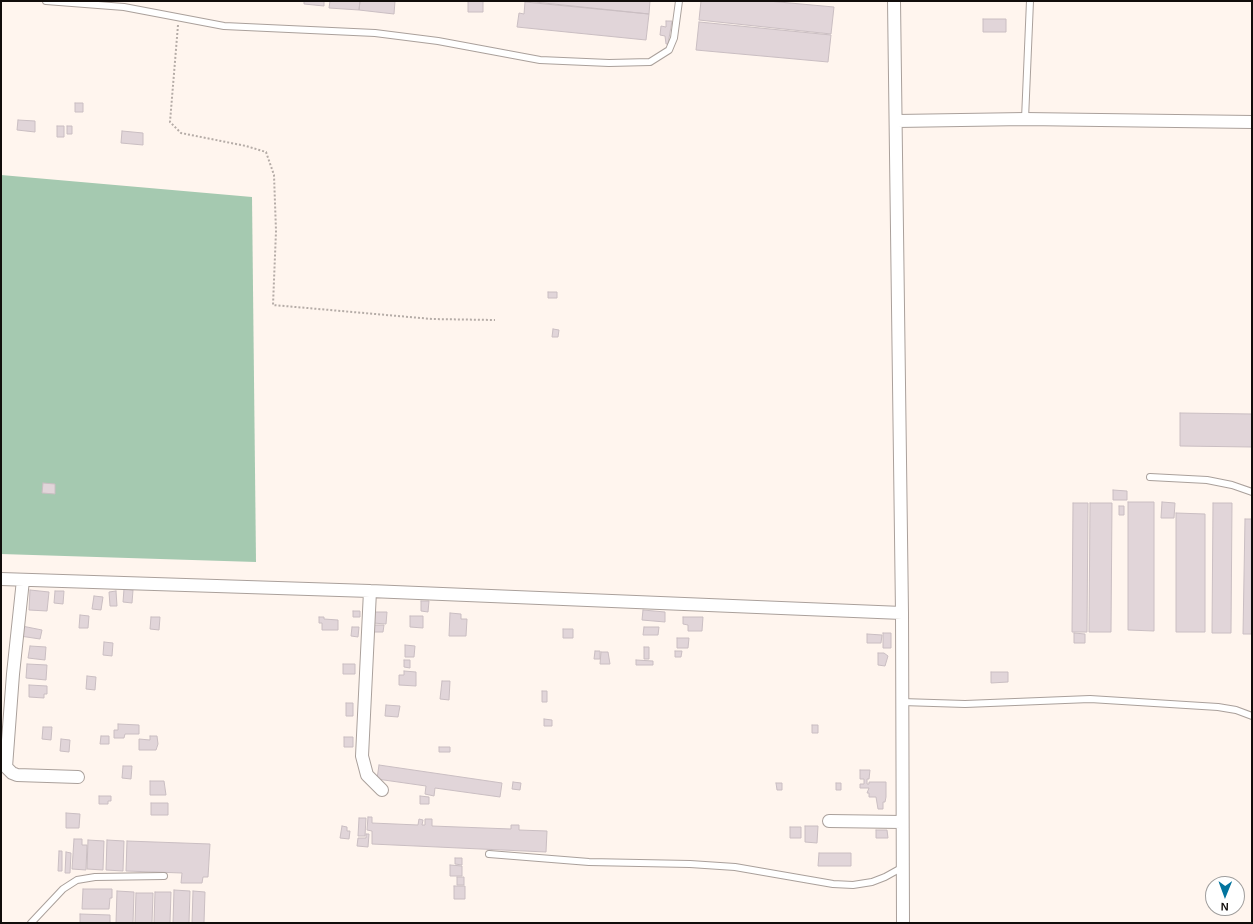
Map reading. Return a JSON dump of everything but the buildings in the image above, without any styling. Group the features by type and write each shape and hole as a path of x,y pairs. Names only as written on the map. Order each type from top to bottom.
{"street":[{"path":"894,1 902,613 903,923"},
{"path":"896,121 1025,119 1252,122"},
{"path":"1,579 370,591 902,613"},
{"path":"23,580 13,674 6,767 12,773 17,775 78,777"},
{"path":"370,591 362,756 367,775 382,790"},
{"path":"829,821 902,822"}],"lane":[{"path":"46,1 112,6 201,23 249,29 338,31 398,36 540,60 610,64 650,62 669,50 674,38 679,1"},
{"path":"1025,119 1030,1"},
{"path":"1150,477 1207,480 1232,485 1252,492"},
{"path":"902,702 987,704 1090,699 1218,707 1236,710 1252,716"},
{"path":"489,854 589,862 690,864 735,867 833,884 854,885 885,877 903,867"},
{"path":"31,923 63,889 77,880 95,877 164,876"}],"path":[{"path":"178,18 170,122 182,133 246,146 266,152 274,175 276,231 273,305 416,318 495,320"}],"green space":[{"path":"1,175 252,197 256,562 1,554"}]}
